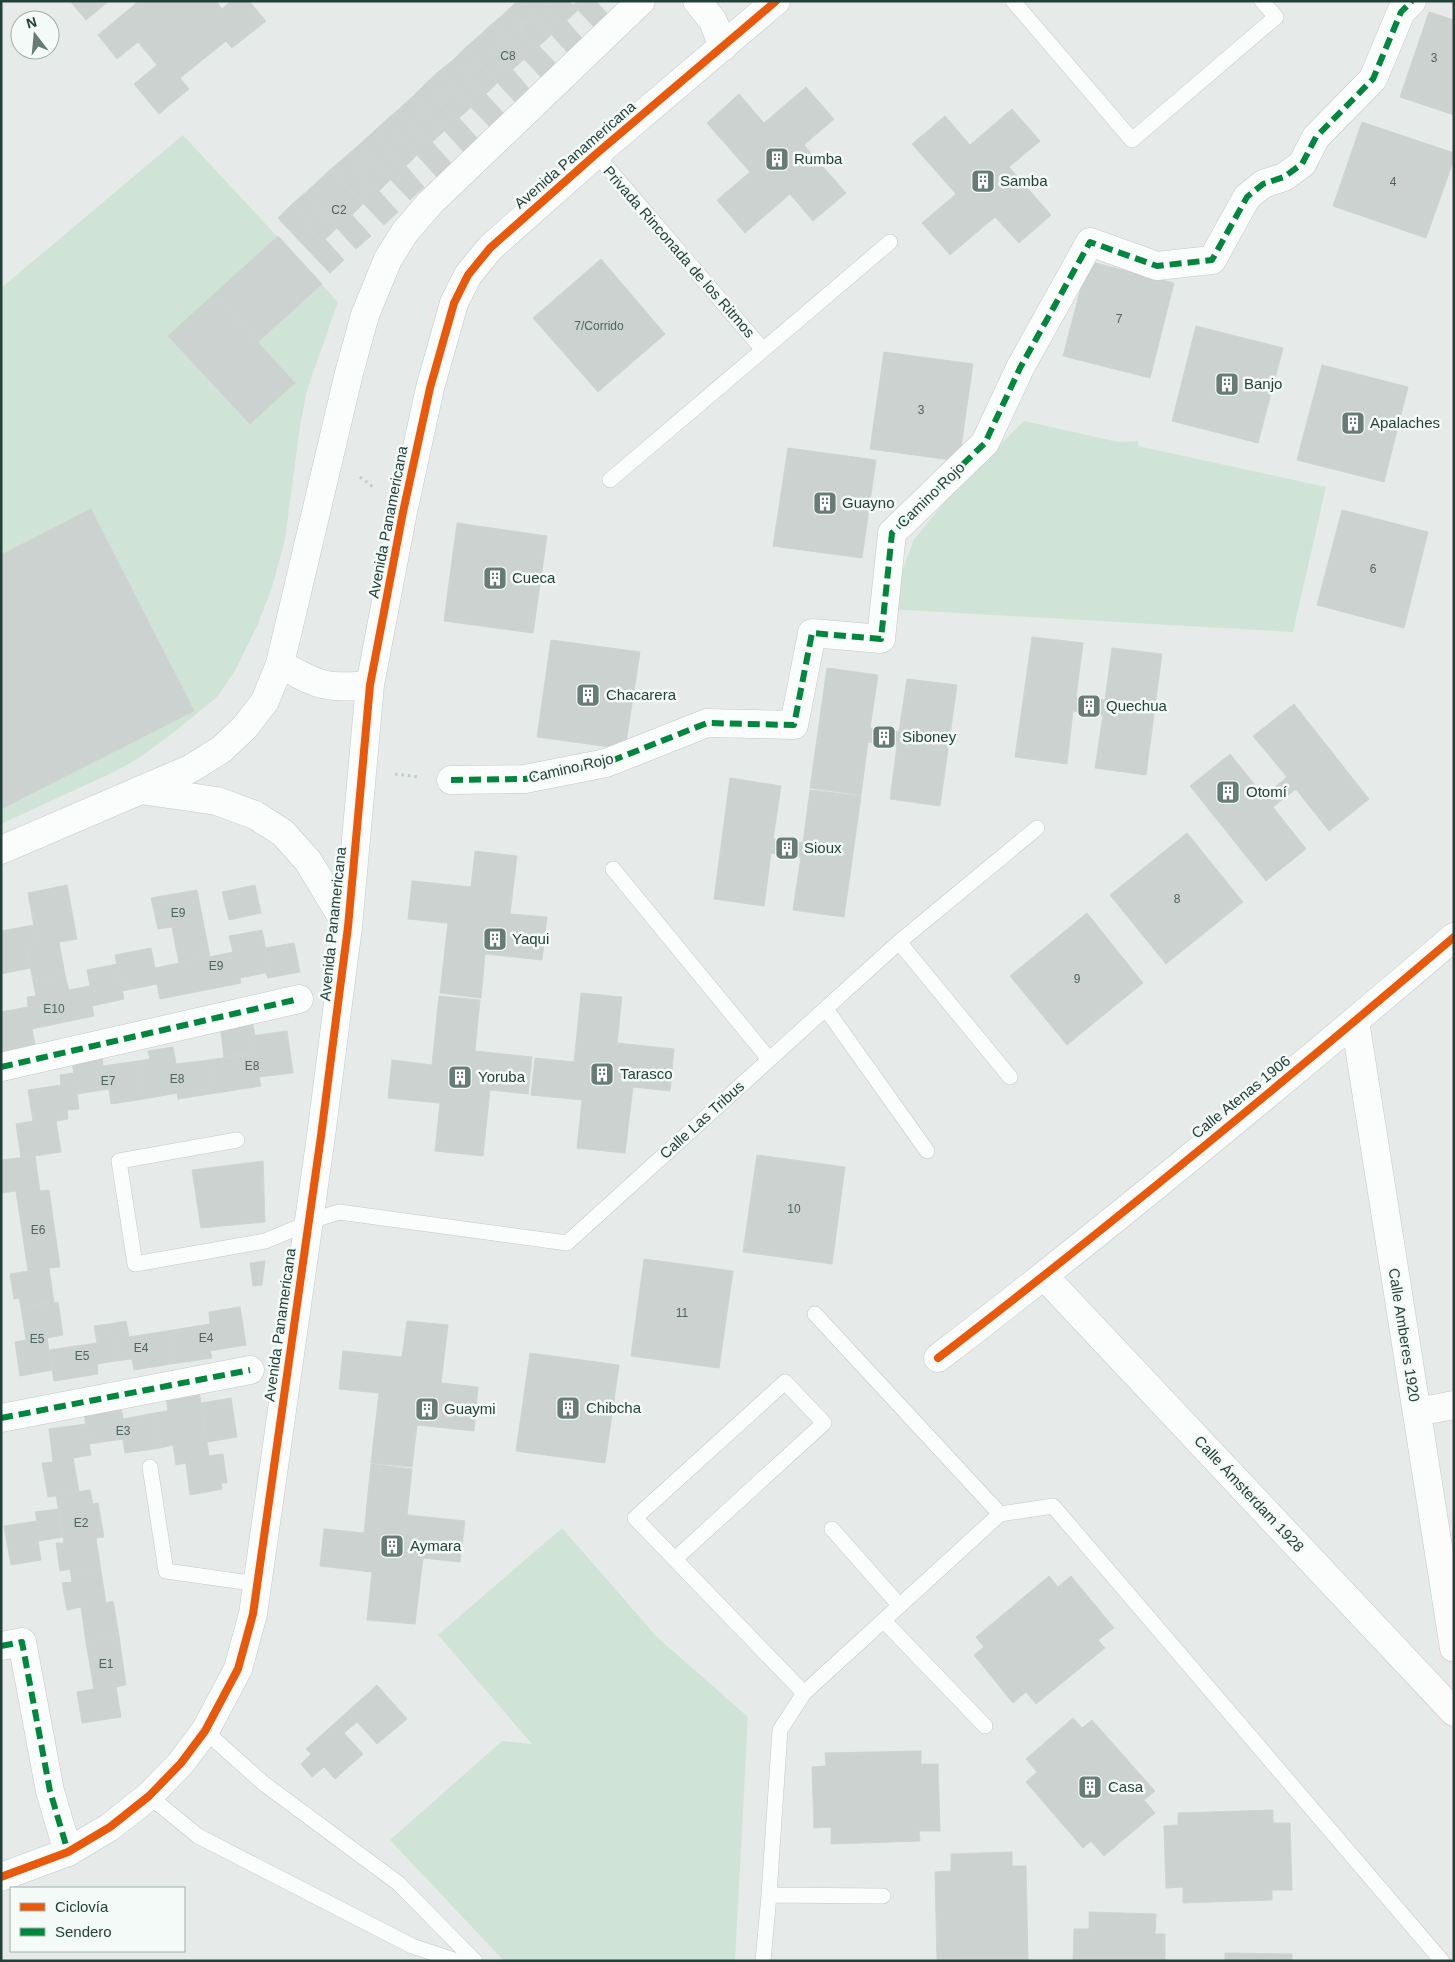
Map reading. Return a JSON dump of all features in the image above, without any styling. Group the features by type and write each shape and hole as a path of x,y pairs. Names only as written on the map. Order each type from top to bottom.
{"street":[{"path":"1,850 190,769 222,749 245,728 265,701 280,664 365,315 388,259 405,232 430,202 641,1"},
{"path":"697,1 713,21 724,47"},
{"name":"Avenida Panamericana","path":"1,1877 68,1852 110,1827 149,1796 181,1763 205,1731 238,1669 254,1614 321,1136 348,927 370,684 403,512 430,388 454,303 468,275 490,248 596,154 776,1"},
{"name":"Camino Rojo","path":"451,780 525,779 606,763 707,723 794,725 812,633 881,639 892,533 985,443 1020,368 1090,242 1157,266 1212,260 1247,197 1263,184 1284,177 1302,164 1316,137 1373,79 1401,12 1412,1"},
{"path":"280,664 321,685 340,687 370,684"},
{"path":"139,790 217,801 255,815 283,833 308,860 348,927"},
{"name":"Calle Atenas 1906","path":"938,1358 1044,1276 1355,1021 1454,937"},
{"path":"1,1067 299,999"},
{"name":"Calle Amberes 1920","path":"1355,1021 1454,1648"},
{"name":"Calle Ámsterdam 1928","path":"1044,1276 1454,1712"},
{"path":"1,1418 250,1370"},
{"path":"1417,1412 1454,1405"},
{"path":"1,1646 22,1642 50,1791 68,1852"}],"lane":[{"path":"1013,1 1132,140 1276,17 1262,1"},
{"name":"Privada Rinconada de los Ritmos","path":"596,154 763,350"},
{"name":"Privada Rinconada de los Ritmos","path":"610,480 890,242"},
{"name":"Calle Las Tribus","path":"237,1140 119,1161 135,1264 265,1241 339,1212 567,1242 899,942 1036,828"},
{"path":"613,869 769,1059"},
{"path":"899,942 1010,1077"},
{"path":"826,1009 927,1151"},
{"path":"815,1314 1000,1514"},
{"path":"675,1558 824,1423 785,1382 635,1518 804,1693"},
{"path":"150,1467 166,1571 258,1584"},
{"path":"763,1961 780,1730 804,1693 1000,1514 1053,1506 1442,1961"},
{"path":"832,1529 900,1606"},
{"path":"884,1621 985,1726"},
{"path":"205,1731 263,1783 398,1882 475,1961"},
{"path":"149,1796 198,1836 412,1946 457,1961"},
{"path":"769,1895 883,1896"}],"path":[{"path":"330,453 403,512"},
{"path":"362,771 451,780"}],"green space":[{"path":"183,135 338,302 307,390 300,426 285,540 272,587 258,624 235,671 217,697 139,758 114,772 1,824 1,288"},
{"path":"1024,421 1118,442 1138,441 1138,446 1326,487 1293,632 888,609 914,539 954,491"},
{"path":"562,1528 657,1637 748,1717 735,1961 504,1961 390,1840 502,1741 532,1744 438,1635"}],"building":[{"path":"70,1 109,1 86,20"},
{"path":"139,1 216,1 222,9 231,1 249,1 266,21 232,48 226,41 180,78 189,89 159,114 134,84 157,65 138,42 117,59 98,35"},
{"path":"517,1 520,1 533,15 520,26 507,11"},
{"path":"520,1 547,1 545,4 559,19 546,29"},
{"path":"548,1 569,1 578,10 563,24 545,4"},
{"path":"578,1 596,1 611,18 598,31 573,5"},
{"path":"507,11 520,26 518,29 531,43 519,54 492,24"},
{"path":"1429,12 1454,20 1454,115 1400,97"},
{"path":"533,15 551,35 536,49 518,29"},
{"path":"559,19 563,24 567,21 585,42 571,56 546,29"},
{"name":"C8","path":"492,24 506,39 494,50 480,35"},
{"name":"C8","path":"480,35 494,50 491,53 505,67 493,78 465,48"},
{"name":"C8","path":"506,39 525,58 510,72 491,53"},
{"path":"531,43 536,49 539,46 558,66 544,80 519,54"},
{"path":"465,48 479,63 467,74 453,60"},
{"path":"453,60 467,74 464,77 478,91 466,102 438,72"},
{"path":"479,63 497,83 483,97 464,77"},
{"name":"C8","path":"505,67 510,72 513,70 531,91 517,104 493,78"},
{"path":"438,72 452,87 441,99 426,83"},
{"path":"426,83 441,99 438,101 451,116 440,126 412,97"},
{"path":"452,87 471,107 456,121 438,101"},
{"name":"Rumba","path":"806,87 834,119 804,145 846,193 813,221 790,194 745,233 717,200 750,172 707,123 739,94 764,123"},
{"path":"478,91 483,97 486,94 505,115 491,128 466,102"},
{"path":"412,97 426,111 413,123 400,108"},
{"path":"400,108 424,140 412,150 385,121"},
{"name":"Samba","path":"1012,109 1040,141 1009,167 1051,215 1019,243 995,217 950,255 922,223 956,194 912,144 945,116 970,145"},
{"path":"426,111 444,131 429,145 411,125"},
{"path":"451,116 456,121 459,118 478,139 464,152 440,126"},
{"path":"385,121 399,136 387,147 373,132"},
{"path":"1362,122 1454,153 1454,159 1426,238 1333,206"},
{"path":"373,132 387,147 384,149 398,164 386,175 359,145"},
{"path":"399,136 417,155 403,169 384,149"},
{"path":"424,140 429,145 432,142 451,163 437,177 412,150"},
{"path":"359,145 372,160 360,172 346,156"},
{"path":"346,156 360,172 357,174 371,189 359,199 331,169"},
{"path":"372,160 390,180 376,194 357,174"},
{"path":"398,164 403,169 406,166 424,187 410,200 386,175"},
{"name":"C2","path":"331,169 363,204 352,215 371,236 356,249 305,193"},
{"path":"371,189 376,194 379,191 398,212 384,225 359,199"},
{"path":"305,193 319,209 306,220 292,204"},
{"path":"292,204 317,237 305,247 278,218"},
{"path":"319,209 337,228 322,242 304,222"},
{"path":"278,236 322,284 258,342 214,294"},
{"path":"317,237 322,242 325,239 344,260 330,273 305,247"},
{"path":"601,259 665,334 598,392 533,318"},
{"path":"1088,261 1174,283 1150,378 1063,356"},
{"path":"214,294 295,383 250,424 168,336"},
{"name":"Banjo","path":"1196,326 1283,348 1258,443 1172,421"},
{"path":"884,352 973,364 959,461 870,449"},
{"name":"Apalaches","path":"1322,365 1408,387 1384,482 1297,460"},
{"name":"Guayno","path":"788,448 876,460 862,558 773,546"},
{"path":"91,509 194,711 1,809 1,555"},
{"path":"1342,510 1428,532 1404,628 1317,605"},
{"name":"Cueca","path":"457,523 547,536 533,633 444,621"},
{"name":"Quechua","path":"1032,637 1083,643 1076,697 1105,700 1112,648 1162,654 1146,775 1095,768 1103,715 1073,711 1067,764 1015,757"},
{"name":"Chacarera","path":"551,640 640,652 625,749 537,737"},
{"name":"Siboney","path":"827,668 878,675 870,728 899,732 907,679 957,685 940,806 890,799 897,746 868,742 861,795 810,788"},
{"name":"Otomí","path":"1294,704 1369,799 1329,831 1296,789 1273,807 1306,849 1266,881 1190,786 1230,754 1264,796 1287,777 1253,736"},
{"name":"Sioux","path":"730,778 781,786 773,839 803,843 810,790 861,796 844,917 793,910 801,857 771,853 764,906 714,899"},
{"path":"1187,833 1243,902 1166,964 1110,895"},
{"name":"Yaqui","path":"475,851 517,856 510,914 547,917 542,960 485,954 481,998 440,993 448,923 408,919 412,881 471,887"},
{"path":"67,885 77,939 59,942 65,975 33,981 26,945 37,943 28,893"},
{"path":"255,885 261,913 229,920 222,892"},
{"name":"E9","path":"197,890 210,957 179,963 172,927 158,929 151,898"},
{"path":"1087,913 1143,983 1067,1045 1010,976"},
{"path":"34,925 37,943 26,945 30,968 1,974 1,931"},
{"name":"E9","path":"262,930 270,972 240,978 241,983 160,999 157,984 122,991 115,955 151,948 155,968 233,952 229,936"},
{"path":"294,943 300,972 268,978 266,973 270,972 265,948"},
{"name":"E10","path":"117,964 124,999 92,1006 94,1016 32,1029 35,1045 2,1052 1,1012 28,1007 27,997 36,996 33,981 65,975 69,990 90,986 87,970"},
{"name":"Tarasco","path":"581,993 622,997 617,1043 674,1049 670,1091 633,1087 625,1153 577,1148 582,1100 531,1095 535,1058 574,1062"},
{"name":"Yoruba","path":"439,996 480,1000 475,1051 532,1057 528,1094 490,1090 483,1156 435,1151 440,1103 388,1098 392,1060 432,1065"},
{"path":"252,1020 255,1035 250,1036 253,1053 224,1057 220,1025"},
{"name":"E8","path":"287,1031 293,1073 259,1077 261,1086 216,1093 210,1060 253,1053 250,1036"},
{"path":"173,1047 176,1064 210,1060 216,1093 178,1099 177,1093 144,1099 138,1061 150,1059 148,1051"},
{"name":"E7","path":"102,1057 103,1066 138,1061 144,1099 111,1104 109,1089 77,1094 72,1061"},
{"name":"E7","path":"74,1073 79,1109 67,1110 68,1119 56,1121 61,1152 21,1158 16,1124 33,1121 28,1090 61,1085 60,1075"},
{"path":"757,1155 845,1167 832,1264 743,1252"},
{"name":"E6","path":"35,1156 40,1191 49,1190 60,1267 49,1268 54,1302 21,1307 19,1298 14,1299 10,1274 28,1271 16,1191 1,1193 1,1160"},
{"path":"263,1161 265,1222 201,1228 192,1170"},
{"path":"644,1259 733,1271 719,1368 631,1356"},
{"path":"265,1261 262,1285 253,1286 250,1263"},
{"name":"E5","path":"58,1302 63,1335 47,1338 52,1370 20,1376 15,1342 26,1340 21,1307"},
{"name":"E4","path":"240,1307 246,1345 210,1351 212,1358 171,1364 167,1331 210,1324 209,1312"},
{"name":"E4","path":"126,1321 129,1337 167,1331 171,1364 134,1370 132,1359 115,1361 110,1324"},
{"name":"Guaymi","path":"407,1321 448,1325 441,1383 478,1387 474,1431 417,1425 412,1467 371,1463 379,1393 339,1389 343,1351 402,1357"},
{"name":"E5","path":"110,1324 115,1361 97,1364 98,1374 54,1381 49,1350 97,1343 94,1326"},
{"name":"Chibcha","path":"530,1353 619,1365 605,1463 516,1451"},
{"name":"E3","path":"199,1391 209,1456 223,1454 227,1483 221,1483 222,1489 190,1495 186,1463 176,1465 173,1445 160,1448 155,1413 168,1411 166,1396"},
{"path":"231,1398 237,1437 207,1442 201,1403"},
{"name":"E3","path":"120,1401 123,1419 155,1413 160,1448 125,1453 123,1439 89,1444 84,1413"},
{"name":"E2","path":"86,1424 91,1455 73,1458 79,1492 48,1497 42,1463 53,1462 49,1429"},
{"name":"Aymara","path":"371,1464 412,1469 407,1515 465,1521 460,1562 423,1558 415,1624 367,1620 372,1572 320,1566 324,1529 364,1533"},
{"name":"E2","path":"90,1490 93,1504 98,1503 104,1537 96,1538 101,1571 71,1575 70,1569 60,1571 56,1543 64,1543 56,1495"},
{"path":"58,1509 63,1537 38,1541 41,1560 11,1565 4,1526 37,1521 35,1512"},
{"path":"101,1571 106,1603 113,1601 119,1636 86,1642 81,1607 67,1610 62,1583 72,1582 71,1575"},
{"path":"1049,1576 1058,1587 1071,1576 1114,1628 1098,1640 1105,1648 1036,1704 1026,1692 1013,1703 974,1655 984,1647 976,1637"},
{"name":"E1","path":"119,1636 126,1685 116,1687 121,1717 82,1723 77,1692 94,1689 86,1642"},
{"path":"377,1685 407,1719 377,1744 357,1722 344,1733 363,1754 335,1779 324,1767 312,1777 301,1764 311,1754 306,1749"},
{"name":"Casa","path":"1073,1718 1082,1728 1092,1720 1155,1791 1144,1800 1155,1813 1104,1856 1091,1841 1083,1848 1026,1782 1037,1772 1026,1759"},
{"path":"921,1751 921,1764 938,1764 940,1831 919,1831 920,1841 831,1844 831,1827 814,1828 812,1767 826,1766 825,1753"},
{"path":"1273,1810 1273,1823 1290,1823 1292,1890 1272,1890 1272,1900 1183,1903 1183,1887 1166,1888 1164,1826 1178,1825 1178,1813"},
{"path":"1012,1852 1012,1866 1026,1866 1028,1961 937,1960 935,1872 951,1871 951,1854"},
{"path":"1089,1912 1156,1914 1155,1934 1165,1934 1165,1961 1073,1961 1074,1929 1089,1929"},
{"path":"1225,1953 1292,1954 1292,1961 1225,1961"}],"marked path":[{"path":"451,780 525,779 606,763 707,723 794,725 812,633 881,639 892,533 985,443 1020,368 1090,242 1157,266 1212,260 1247,197 1263,184 1284,177 1302,164 1316,137 1373,79 1401,12 1412,1"},
{"path":"1,1067 299,999"},
{"path":"1,1418 250,1370"},
{"path":"1,1646 22,1642 50,1791 68,1852"}],"cycle path":[{"path":"1,1877 68,1852 110,1827 149,1796 181,1763 205,1731 238,1669 253,1614 321,1136 348,927 370,685 403,512 430,388 454,303 468,275 490,248 596,154 776,1"},
{"path":"938,1358 1199,1151 1454,937"}],"place":[{"name":"Rumba","path":"777,159"},
{"name":"Samba","path":"983,181"},
{"name":"Banjo","path":"1227,384"},
{"name":"Apalaches","path":"1353,423"},
{"name":"Guayno","path":"825,503"},
{"name":"Cueca","path":"495,578"},
{"name":"Chacarera","path":"588,695"},
{"name":"Quechua","path":"1089,706"},
{"name":"Siboney","path":"884,737"},
{"name":"Otomí","path":"1228,792"},
{"name":"Sioux","path":"787,848"},
{"name":"Yaqui","path":"495,939"},
{"name":"Tarasco","path":"602,1074"},
{"name":"Yoruba","path":"460,1077"},
{"name":"Chibcha","path":"568,1408"},
{"name":"Guaymi","path":"427,1409"},
{"name":"Aymara","path":"392,1546"},
{"name":"Casa","path":"1090,1787"}]}
